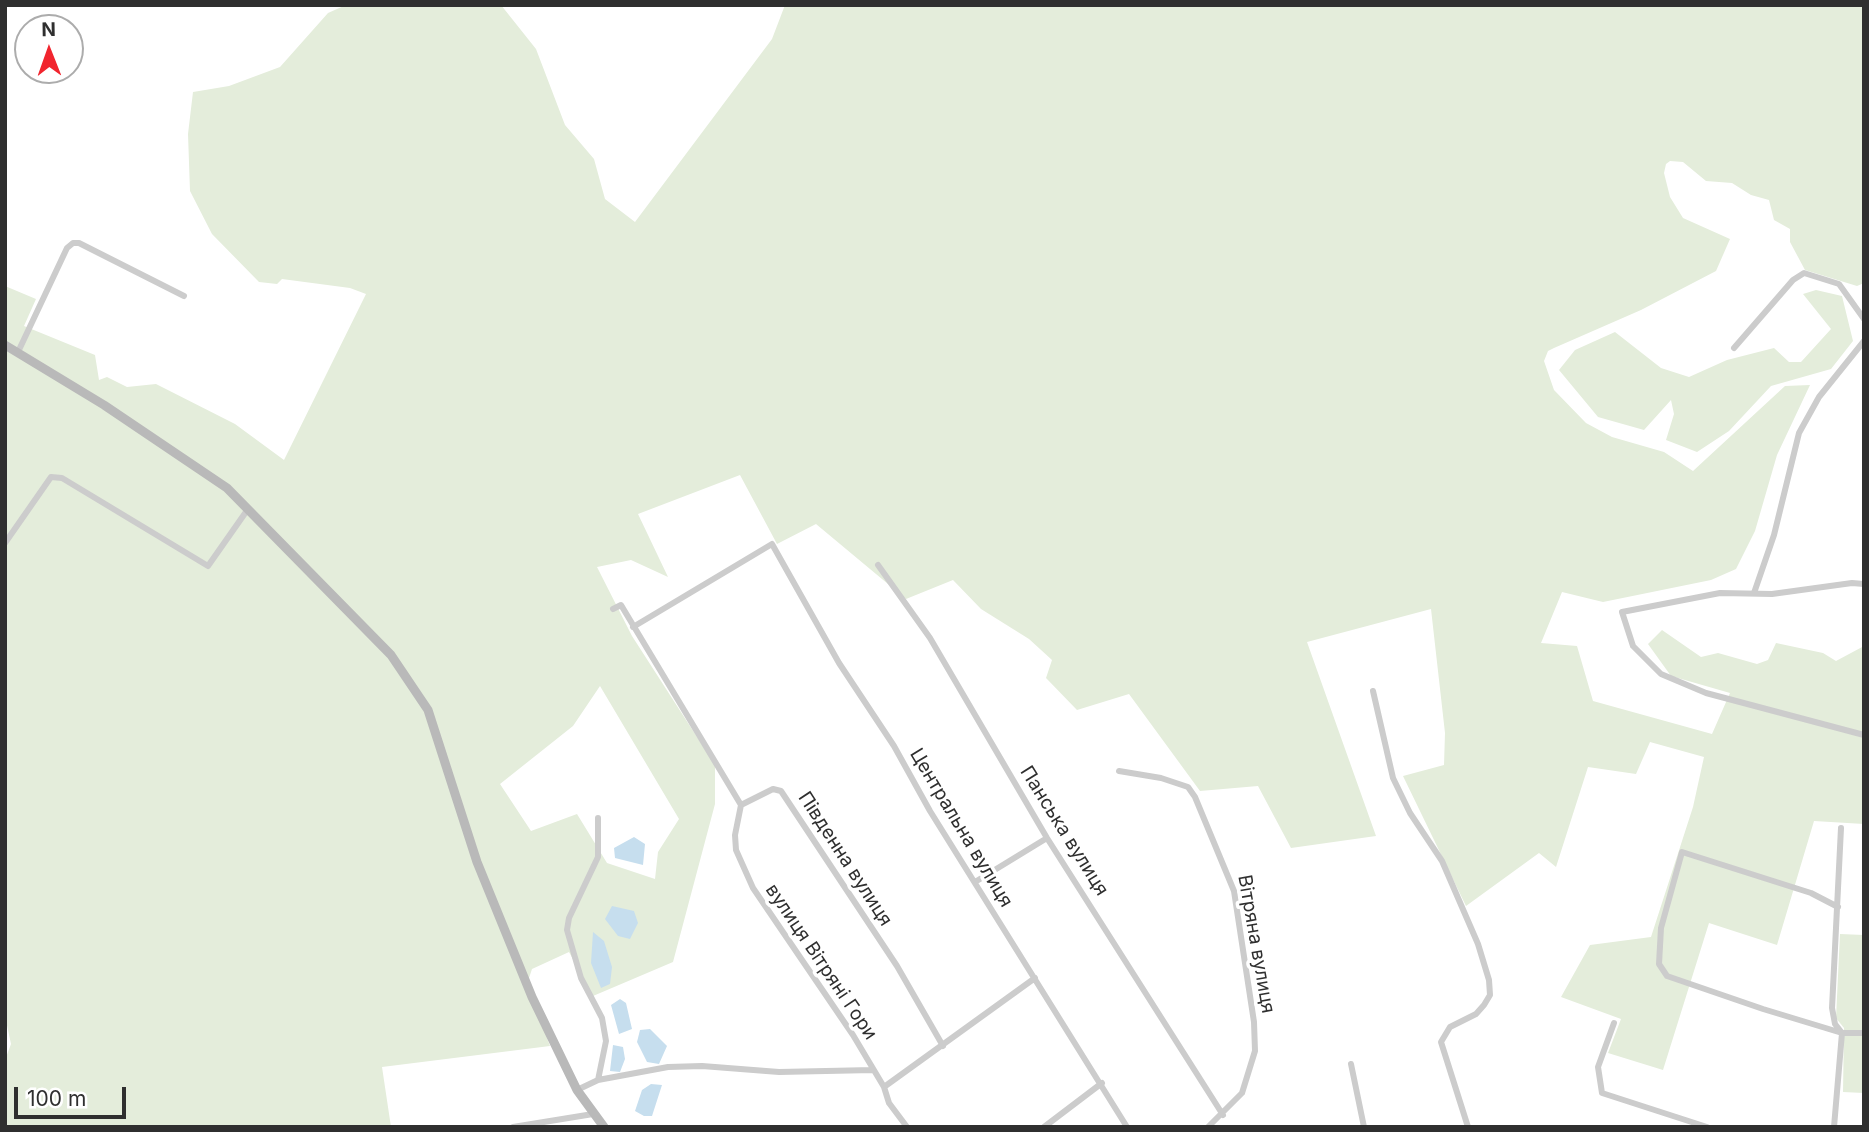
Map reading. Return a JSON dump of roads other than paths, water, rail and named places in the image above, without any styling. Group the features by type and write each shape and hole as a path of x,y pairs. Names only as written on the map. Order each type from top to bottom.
{"street":[{"path":"18,352 67,248 73,243 79,243 184,296"},
{"path":"1734,348 1793,280 1804,273 1839,284 1864,319"},
{"path":"1754,593 1774,535 1799,433 1819,397 1864,341"},
{"path":"5,345 227,488 391,655 428,710 477,862 533,996 577,1090 604,1127"},
{"path":"5,543 51,477 62,478 208,566 248,509"},
{"name":"Центральна вулиця","path":"633,627 772,544 839,663 894,746 1127,1127"},
{"name":"Панська вулиця","path":"878,565 930,638 1047,838 1223,1115"},
{"path":"1862,734 1706,693 1661,674 1633,646 1622,612 1720,593 1772,594 1852,583 1864,584"},
{"path":"613,609 621,605 741,805"},
{"path":"1373,691 1393,778 1410,813 1442,861 1478,944 1489,980 1490,995 1484,1005 1476,1014 1450,1027 1441,1042 1441,1051 1454,1080 1468,1127"},
{"name":"Вітряна вулиця","path":"1119,771 1161,778 1188,787 1195,797 1234,891 1254,1022 1255,1051 1242,1093 1223,1115 1208,1127"},
{"name":"Південна вулиця","path":"741,805 773,789 782,791 897,966 943,1046"},
{"name":"вулиця Вітряні Гори","path":"741,805 735,835 742,865 768,913 873,1070 884,1087 889,1103 907,1127"},
{"path":"598,818 598,857 569,918 567,930 581,978 602,1018 606,1041 598,1080"},
{"path":"1834,1127 1842,1033 1835,1024 1832,1008 1840,828"},
{"path":"975,882 1047,838"},
{"path":"1838,906 1811,893 1682,852 1661,928 1659,964 1667,976 1842,1033 1864,1033"},
{"path":"884,1087 1035,978"},
{"path":"1614,1023 1598,1067 1602,1093 1707,1127"},
{"path":"1351,1064 1364,1127"},
{"path":"577,1090 598,1080 668,1067 702,1066 779,1072 873,1070"},
{"path":"1044,1127 1102,1083"},
{"path":"513,1127 593,1114"}],"water":[{"path":"634,837 645,844 643,865 615,858 614,848"},
{"path":"612,906 634,911 638,923 630,939 618,936 605,919"},
{"path":"593,932 604,941 612,967 610,984 601,988 591,963"},
{"path":"620,999 626,1003 632,1029 619,1034 611,1005"},
{"path":"650,1029 667,1046 659,1064 647,1062 637,1042 640,1030"},
{"path":"613,1045 623,1047 625,1059 620,1072 610,1071"},
{"path":"651,1084 662,1085 652,1116 644,1116 635,1111 642,1090"}]}
